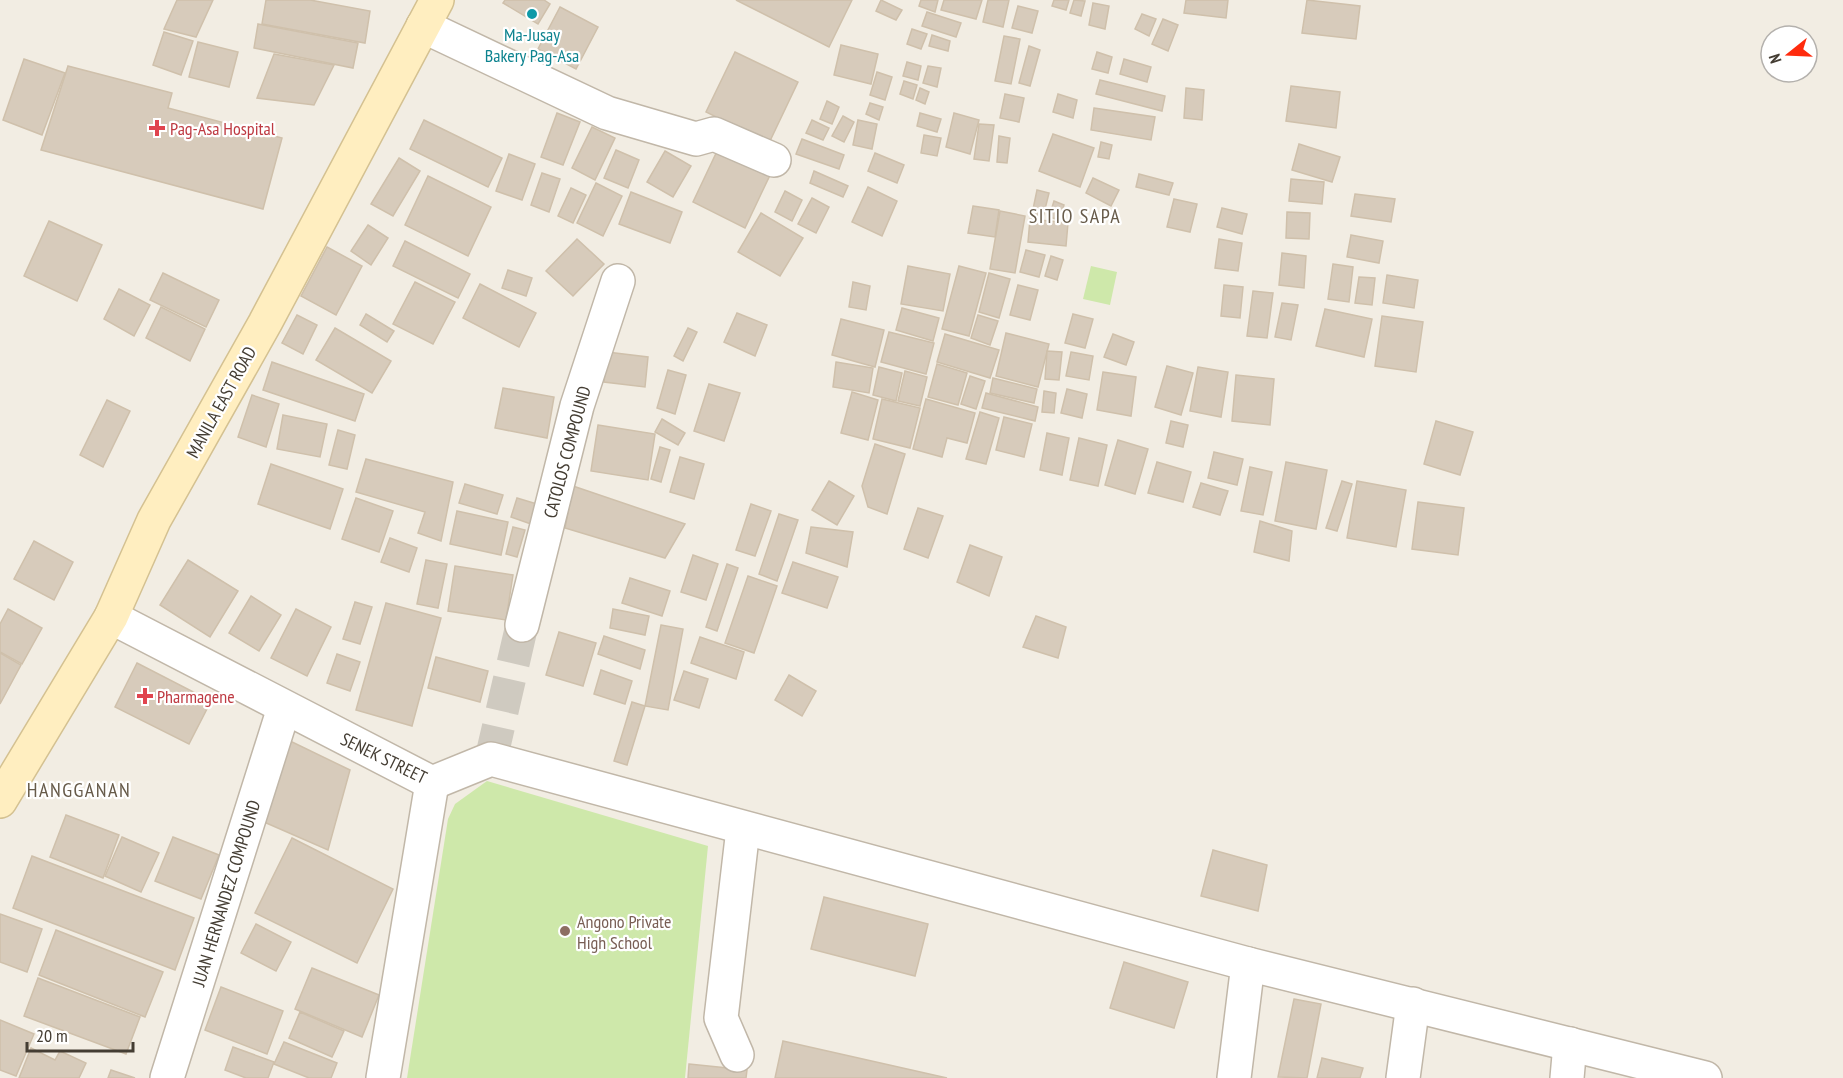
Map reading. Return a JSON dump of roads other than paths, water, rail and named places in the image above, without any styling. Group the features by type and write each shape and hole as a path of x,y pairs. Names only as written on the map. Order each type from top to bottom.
{"main road":[{"name":"MANILA EAST ROAD","path":"0,801 111,617 154,520 265,323 430,13"}],"street":[{"path":"430,13 607,113 696,139 714,134 774,160"},
{"name":"CATOLOS COMPOUND","path":"522,625 578,406 618,281"},
{"name":"SENEK STREET","path":"111,617 432,783 491,759 1248,964 1705,1078"},
{"name":"JUAN HERNANDEZ COMPOUND","path":"167,1078 284,708"},
{"path":"383,1078 432,783"},
{"path":"736,1055 721,1018 743,829"},
{"path":"1234,1078 1248,964"},
{"path":"1403,1078 1413,1004"},
{"path":"1567,1078 1570,1044"}],"tunnel":[{"path":"491,759 522,625"}],"place":[{"name":"Ma-Jusay Bakery Pag-Asa","path":"532,14"},
{"name":"Pag-Asa Hospital","path":"157,128"},
{"name":"Pharmagene","path":"145,696"},
{"name":"Angono Private High School","path":"565,931"}],"district":[{"name":"SITIO SAPA","path":"1075,216"},
{"name":"HANGGANAN","path":"79,790"}]}
